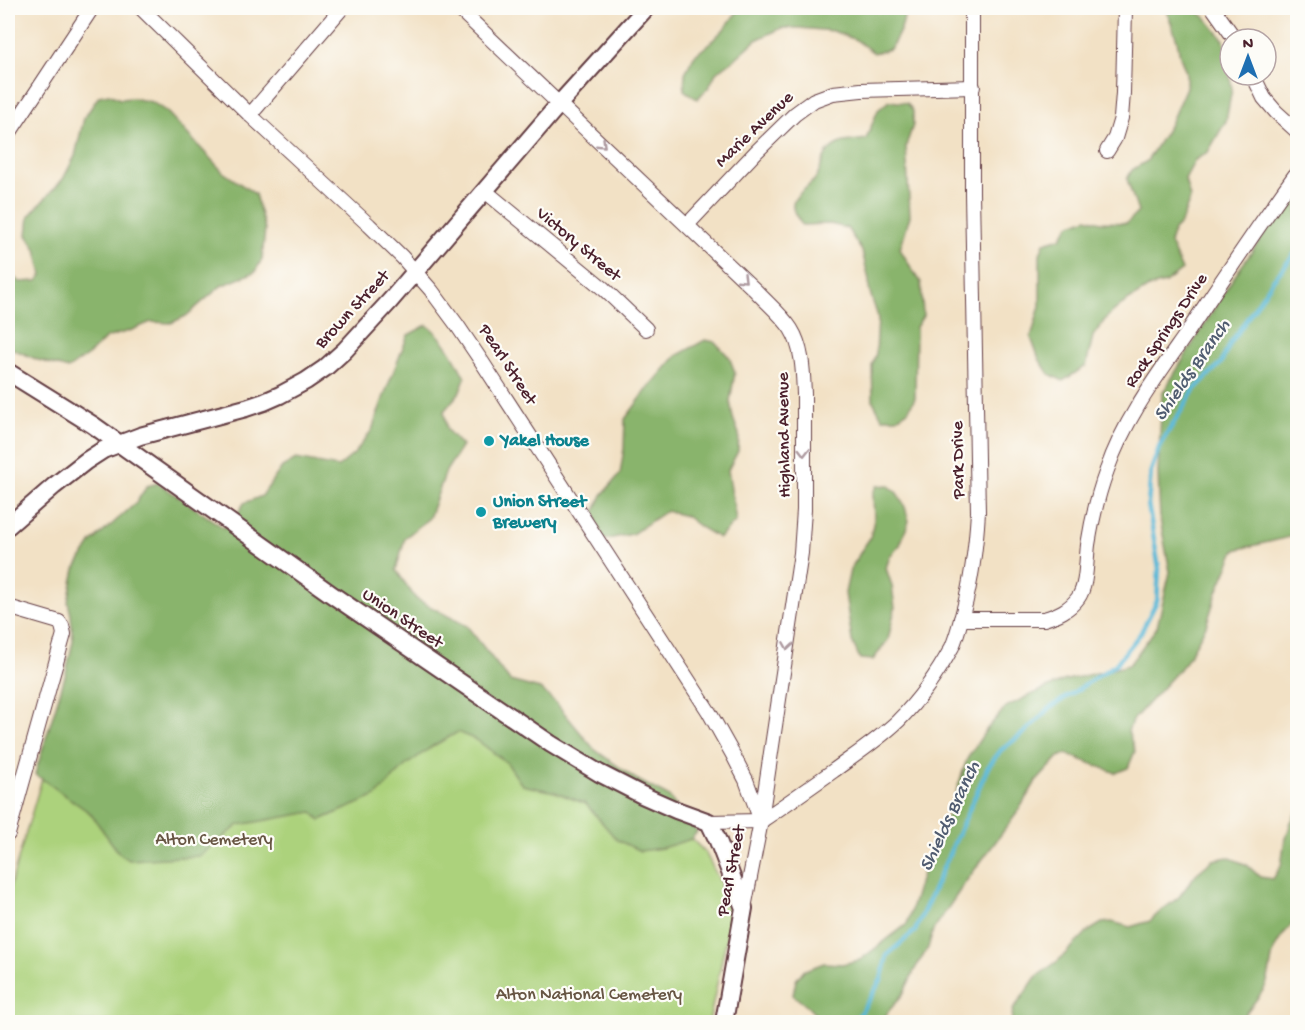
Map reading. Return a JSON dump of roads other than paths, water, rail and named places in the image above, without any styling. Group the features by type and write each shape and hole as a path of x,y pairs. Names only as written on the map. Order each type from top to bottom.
{"street":[{"path":"8,135 92,8"},
{"name":"Pearl Street","path":"141,8 250,115 369,225 431,290 482,362 709,712 746,780 761,821 724,1023"},
{"path":"250,115 342,8"},
{"name":"Highland Avenue","path":"458,8 687,225 784,321 795,336 803,375 804,498 801,553 761,821"},
{"name":"Brown Street","path":"8,526 54,486 103,450 140,436 246,408 280,395 325,368 345,350 415,272 560,103 646,8"},
{"name":"Park Drive","path":"761,821 786,805 898,721 937,672 953,645 961,619 976,547 978,512 972,193 972,8"},
{"path":"1107,151 1115,138 1121,118 1124,93 1125,8"},
{"path":"1213,8 1226,27"},
{"name":"Marie Avenue","path":"687,225 756,152 795,114 814,100 833,93 861,90 973,87"},
{"path":"1259,87 1264,98 1276,112 1298,132"},
{"name":"Rock Springs Drive","path":"961,619 1044,619 1069,609 1079,598 1083,590 1092,523 1103,481 1124,429 1170,357 1298,171"},
{"name":"Victory Street","path":"485,191 604,289 646,329"},
{"name":"Union Street","path":"8,372 118,443 331,594 551,744 598,773 642,795 709,822"},
{"path":"8,607 55,620 64,630 50,688 8,834"},
{"path":"744,909 709,822 761,821"}],"waterway":[{"name":"Shields Branch","path":"855,1022 881,980 887,955 915,931 988,767 1001,750 1025,732 1050,708 1116,664 1140,634 1157,601 1159,569 1148,504 1151,471 1160,445 1194,390 1221,363 1230,344 1273,280 1298,250"}],"place":[{"name":"Yakel House","path":"489,441"},
{"name":"Union Street Brewery","path":"481,512"}],"park label":[{"name":"Alton Cemetery","path":"214,840"},
{"name":"Alton National Cemetery","path":"589,995"}]}
